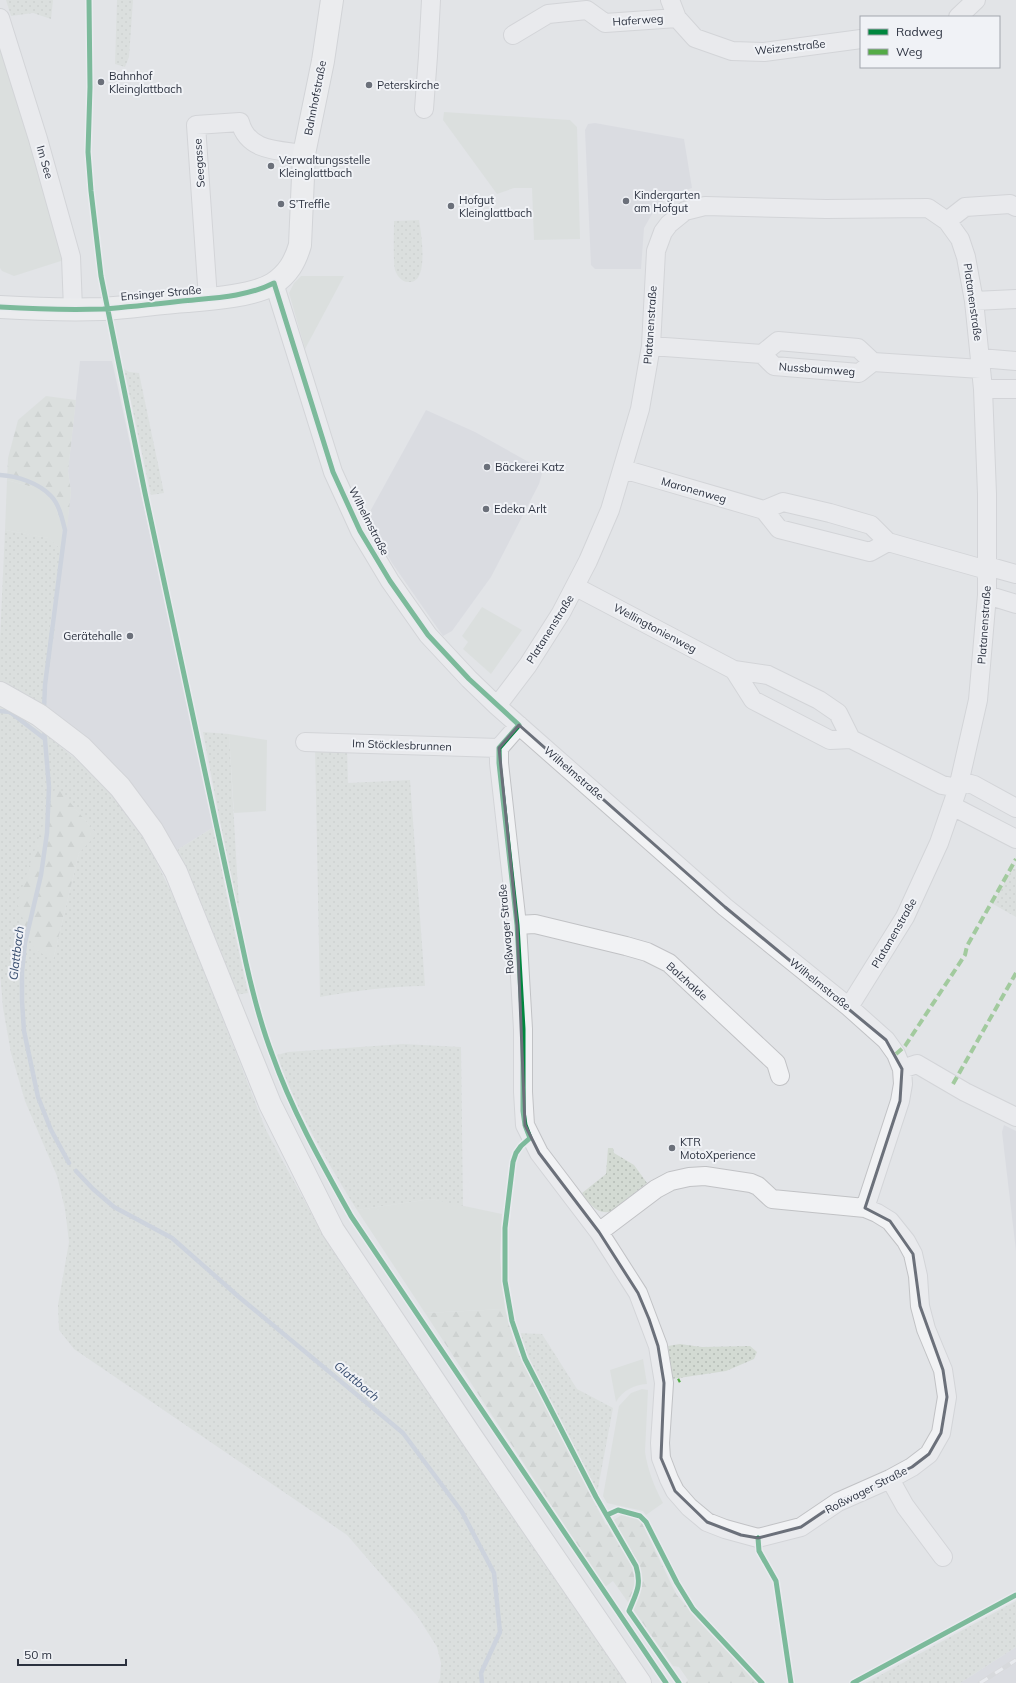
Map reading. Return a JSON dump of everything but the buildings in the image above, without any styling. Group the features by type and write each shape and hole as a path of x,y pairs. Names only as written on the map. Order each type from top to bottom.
{"main road":[{"name":"Bahnhofstraße","path":"274,283 286,274 292,266 300,245 304,154 323,61 332,0"},
{"name":"Ensinger Straße","path":"0,306 104,309 208,299 265,288 274,283"},
{"path":"0,693 45,720 81,747 120,787 152,830 176,872 270,1104 333,1230 466,1430 640,1683"}],"street":[{"path":"424,108 431,0"},
{"name":"Weizenstraße","path":"670,0 676,18 695,38 732,51 764,52 860,39"},
{"path":"959,16 976,0"},
{"name":"Haferweg","path":"513,34 548,14 587,10 605,23 676,18"},
{"name":"Im See","path":"0,18 38,139 71,256 73,309"},
{"name":"Seegasse","path":"208,299 196,125 240,122 242,131 254,144 264,148 304,154"},
{"path":"947,220 965,207 1010,204 1016,207"},
{"name":"Platanenstraße","path":"497,706 545,639 576,586 600,536 623,470 640,409 651,346 654,272 657,246 662,232 676,216 685,211 705,206 826,209 928,208 947,220 960,239 966,257 974,301 983,389 987,494 987,595 978,700 959,785 939,843 905,917 849,1007"},
{"name":"Wilhelmstraße","path":"274,283 333,472 360,531 390,581 423,629 469,679 497,706 725,907 849,1007 886,1040 896,1054 902,1069 903,1084 900,1100 865,1208"},
{"path":"974,301 1016,299"},
{"name":"Nussbaumweg","path":"778,341 821,344 858,348 873,362 858,373 774,366 762,354 778,341"},
{"path":"651,346 762,354"},
{"path":"873,362 981,364 1016,361"},
{"path":"983,389 1016,389"},
{"name":"Maronenweg","path":"623,470 764,510"},
{"path":"888,542 870,552 779,529 764,510 783,502 830,513 871,525 888,542 987,568 1016,574"},
{"name":"Wellingtonienweg","path":"576,586 734,670 768,675 819,700 838,713 851,739"},
{"path":"987,595 1016,604"},
{"name":"Wellingtonienweg","path":"734,670 753,700 830,740 851,739 942,785 974,785 1016,808"},
{"path":"500,748 519,725"},
{"name":"Im Stöcklesbrunnen","path":"305,742 500,748"},
{"name":"Roßwager Straße","path":"500,748 499,763 517,925 523,1029 523,1092 525,1125 539,1153 599,1232 638,1293 658,1346 664,1383 660,1443 661,1458 675,1491 689,1507 707,1522 741,1535 758,1538 801,1527 838,1502 890,1479 912,1467 929,1454 941,1433 947,1397 943,1370 926,1328 920,1306 918,1276 913,1254 906,1241 890,1221 865,1208 772,1199 758,1186 751,1183 705,1176 689,1177 671,1181 656,1189 599,1232"},
{"path":"952,808 960,810 1016,839"},
{"name":"Balzhalde","path":"517,925 535,924 626,946 647,952 669,963 776,1064 780,1076"},
{"path":"902,1069 917,1064 965,1092 1016,1117"},
{"path":"890,1479 905,1506 943,1557"}],"highlighted area":[{"path":"519,725 725,907 886,1040 902,1069 900,1101 865,1208 890,1221 913,1254 920,1306 943,1370 947,1397 941,1433 929,1454 912,1467 838,1502 801,1527 758,1538 741,1535 707,1522 675,1491 661,1458 664,1383 658,1346 649,1319 638,1293 599,1232 539,1153 525,1125 517,925 499,748"}],"shaded area":[{"name":"Kindergarten am Hofgut","path":"595,123 684,139 692,188 670,196 656,207 644,228 641,269 595,269 591,265 585,130 588,124"},
{"path":"80,361 112,361 214,827 177,850 156,818 46,709 47,684 71,492 68,471"},
{"path":"426,410 475,432 543,470 539,484 491,577 452,631 443,636 392,563 367,517"},
{"path":"1004,1125 1016,1131 1016,1251 1002,1132"},
{"path":"1016,1647 1016,1683 960,1683"}],"green space":[{"path":"6,0 53,0 51,19 33,13 11,16"},
{"path":"117,0 133,0 129,57 125,67 115,64"},
{"path":"0,46 46,193 64,260 14,276 2,271 0,268"},
{"path":"444,112 570,120 577,127 580,239 534,240 532,188 514,188 497,194 443,120"},
{"path":"419,220 422,246 422,267 415,281 406,282 397,274 394,266 394,221"},
{"path":"301,276 344,276 305,349 289,293 294,283"},
{"path":"124,369 129,372 139,373 164,493 151,495"},
{"path":"46,396 76,400 68,471 71,492 67,528 63,528 56,508 32,487 7,480 8,458 18,420"},
{"path":"7,480 32,487 49,497 56,508 63,528 61,549 48,538 5,530"},
{"path":"5,530 49,538 61,549 50,627 55,627 47,684 46,709 26,694 18,716 49,737 94,774 129,815 151,851 181,912 266,1130 322,1233 350,1277 630,1683 438,1683 440,1678 441,1663 437,1647 418,1617 347,1535 74,1349 59,1330 58,1305 69,1242 65,1209 57,1176 25,1101 11,1053 3,1008 0,972 0,640","holes":["56,787 96,833 79,853 53,960"]},
{"path":"482,607 522,630 491,674 463,649 468,642 462,636"},
{"path":"203,732 229,734 239,907 236,905"},
{"path":"229,734 267,740 266,811 234,813"},
{"path":"315,746 347,747 348,783 410,780 425,986 372,989 320,997"},
{"path":"56,786 97,834 79,853 53,960 34,949 17,903"},
{"path":"214,827 227,897 248,993 234,995 177,850"},
{"path":"1012,869 1016,869 1016,917 993,904"},
{"path":"403,1044 461,1047 463,1207 431,1199 357,1210 324,1154 293,1096 277,1055 288,1052"},
{"path":"608,1148 613,1148 614,1153 634,1165 647,1183 612,1211 602,1212 594,1208 582,1193 606,1174"},
{"path":"431,1199 502,1214 500,1257 505,1309 425,1313 357,1210"},
{"path":"505,1309 517,1351 606,1525 623,1514 635,1517 641,1521 676,1594 707,1630 759,1683 685,1683 688,1680 679,1667 673,1666 613,1581 605,1587 425,1313"},
{"path":"517,1333 542,1334 577,1389 613,1408 598,1488 596,1491 525,1354"},
{"path":"680,1344 702,1347 750,1346 757,1352 754,1359 726,1371 672,1379 668,1346"},
{"path":"643,1359 647,1384 625,1391 616,1402 610,1370"},
{"path":"642,1389 648,1390 645,1452 646,1459 657,1491 663,1503 646,1515 643,1511 607,1503 603,1496 619,1406 631,1393"},
{"path":"1016,1601 1016,1647 960,1683 866,1683"}],"waterway":[{"path":"0,475 27,481 46,491 56,503 65,530 45,685 44,710"},
{"path":"0,711 10,712 45,739"},
{"name":"Glattbach","path":"44,728 49,787 47,833 41,875 25,943 22,972 22,1001 24,1031 38,1097 51,1130 69,1163"},
{"name":"Glattbach","path":"76,1171 93,1189 114,1207 172,1238 239,1297 403,1433 462,1512 494,1573 500,1632 481,1673 482,1683"}],"railway":[{"path":"980,1683 1016,1660"}],"marked path":[{"path":"896,1054 905,1046 965,955 967,946 1016,859"},
{"path":"953,1084 1016,973"}],"cycle path":[{"path":"89,0 90,87 88,152 101,276 145,493 246,963 268,1043 298,1117 351,1216 666,1683"},
{"path":"0,307 39,309 103,309 217,298 264,288 274,283 333,472 360,531 390,581 428,635 469,679 519,725 499,748 499,763 517,925 523,1029 523,1111 525,1125 530,1138 516,1153 513,1162 505,1228 505,1281 512,1321 525,1359 596,1497 636,1566 638,1573 638,1584 636,1594 629,1611 679,1683"},
{"path":"607,1515 618,1510 640,1516 646,1522 677,1583 693,1609 762,1683"},
{"path":"758,1538 759,1551 776,1581 791,1683"},
{"path":"853,1683 1016,1595"}],"place":[{"name":"Bahnhof Kleinglattbach","path":"101,82"},
{"name":"Peterskirche","path":"369,85"},
{"name":"Verwaltungsstelle Kleinglattbach","path":"271,166"},
{"name":"Kindergarten am Hofgut","path":"626,201"},
{"name":"S’Treffle","path":"281,204"},
{"name":"Hofgut Kleinglattbach","path":"451,206"},
{"name":"Bäckerei Katz","path":"487,467"},
{"name":"Edeka Arlt","path":"486,509"},
{"name":"Gerätehalle","path":"130,636"},
{"name":"KTR MotoXperience","path":"672,1148"}]}
